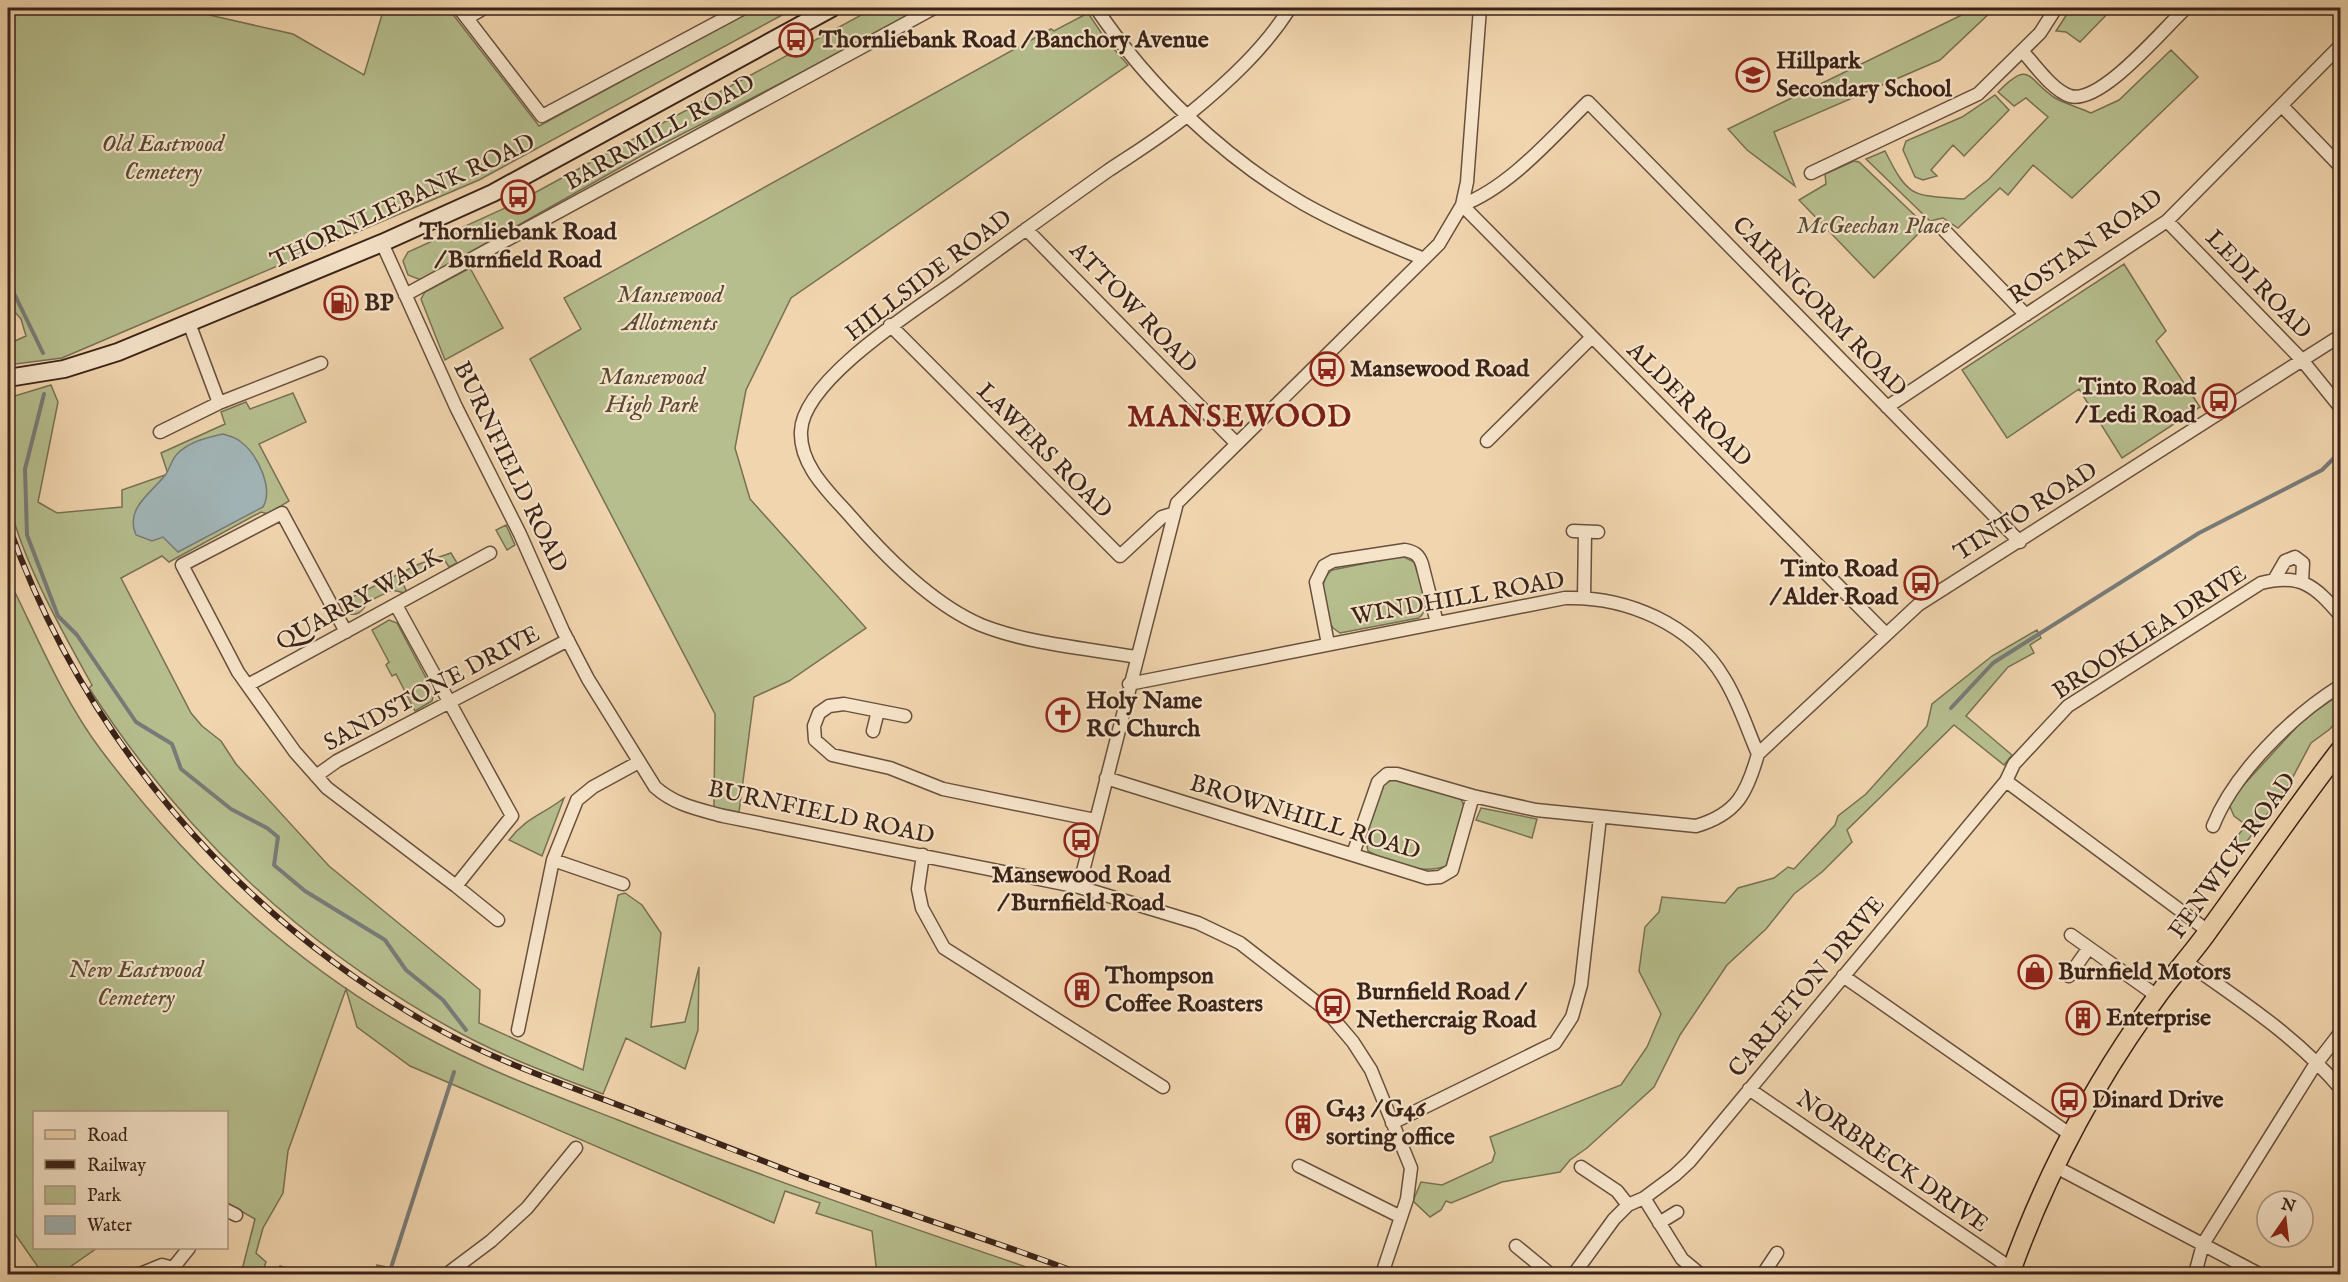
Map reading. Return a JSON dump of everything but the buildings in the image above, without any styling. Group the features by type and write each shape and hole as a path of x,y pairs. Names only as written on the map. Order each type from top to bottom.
{"main road":[{"name":"THORNLIEBANK ROAD","path":"8,378 91,362 382,243 493,193 832,8"},
{"name":"FENWICK ROAD","path":"2011,1272 2071,1135 2106,1072 2157,996 2186,962 2340,750"}],"street":[{"path":"459,8 542,116 744,8"},
{"path":"467,18 484,8"},
{"name":"BARRMILL ROAD","path":"405,295 934,8"},
{"path":"1096,8 1148,74 1188,115 1246,164 1303,203 1349,227 1425,259"},
{"name":"HILLSIDE ROAD","path":"1136,657 1016,636 980,624 913,579 873,542 823,484 807,461 802,445 801,430 805,414 826,384 890,325 1188,115 1249,60 1290,8"},
{"path":"1079,887 1172,514 1186,491 1425,259 1448,231 1462,205 1467,182 1480,8"},
{"path":"1811,173 1964,103 1988,86 2023,52 2048,22 2056,8"},
{"path":"2023,52 2059,90 2075,97 2090,95 2109,83 2186,8"},
{"name":"ROSTAN ROAD","path":"1887,407 2167,221 2340,46"},
{"name":"CAIRNGORM ROAD","path":"1462,205 1477,200 1504,181 1588,102 2020,542"},
{"path":"2282,106 2340,166"},
{"name":"ALDER ROAD","path":"1462,205 1886,634"},
{"name":"LEDI ROAD","path":"2167,221 2302,360 2340,406"},
{"name":"ATTOW ROAD","path":"1026,229 1236,442"},
{"path":"1943,229 2026,315"},
{"name":"BURNFIELD ROAD","path":"382,243 456,407 520,534 568,640 588,679 655,787 665,796 685,806 1079,887 1198,922 1240,943 1324,1009 1353,1042 1371,1070 1411,1168 1401,1217 1382,1275"},
{"path":"189,323 219,403"},
{"name":"LAWERS ROAD","path":"890,325 1120,556 1162,517 1172,514"},
{"name":"TINTO ROAD","path":"1758,754 1918,605 2340,336"},
{"path":"1487,441 1592,337"},
{"path":"160,432 219,403 321,363"},
{"path":"346,632 282,513 182,566 238,672 295,752 316,776 327,788 498,920"},
{"path":"1584,598 1579,531 1598,532"},
{"path":"1328,644 1316,582 1324,566 1333,561 1405,550 1412,551 1419,556 1422,564 1437,623"},
{"name":"QUARRY WALK","path":"248,685 490,553"},
{"name":"BROOKLEA DRIVE","path":"2006,781 2014,764 2068,706 2261,583 2274,580 2302,582 2303,563 2295,557 2284,561 2274,580"},
{"path":"2302,582 2318,590 2340,615"},
{"name":"WINDHILL ROAD","path":"1129,684 1565,598 1584,598 1622,604 1648,614 1693,641 1724,677 1758,754"},
{"path":"396,605 512,816 456,886"},
{"name":"SANDSTONE DRIVE","path":"316,776 337,761 568,640"},
{"path":"2214,826 2223,803 2287,727 2340,686"},
{"path":"905,716 844,704 829,706 819,713 814,726 815,740 832,755 890,768 943,789 1095,820"},
{"path":"873,731 878,711"},
{"path":"1353,854 1378,782 1386,774 1397,774 1473,796 1536,810 1696,826 1717,820 1743,798 1758,754"},
{"path":"518,1030 553,860 577,800 593,787 639,762"},
{"name":"BROWNHILL ROAD","path":"1106,778 1427,878 1440,877 1452,870 1473,796"},
{"path":"2006,781 2208,931"},
{"name":"CARLETON DRIVE","path":"1574,1275 1614,1219 1628,1205 1644,1198 1690,1161 2006,781"},
{"path":"1392,1123 1555,1043 1572,1017 1581,985 1600,817"},
{"path":"922,855 918,889 922,908 944,948 1163,1087"},
{"path":"553,860 623,884"},
{"path":"2072,935 2088,949 2157,996"},
{"path":"2069,976 2088,949"},
{"path":"2186,962 2277,1026 2319,1062 2340,1088"},
{"path":"1843,976 2071,1135"},
{"path":"2195,1275 2203,1244 2319,1062 2340,1033"},
{"name":"NORBRECK DRIVE","path":"1749,1089 2011,1272"},
{"path":"447,1275 491,1241 527,1208 576,1148"},
{"path":"1299,1166 1401,1217"},
{"path":"1581,1167 1617,1191 1628,1205"},
{"path":"2056,1167 2259,1275"},
{"path":"1644,1198 1682,1259 1700,1275"},
{"path":"1659,1223 1677,1212"},
{"path":"1516,1245 1551,1275"},
{"path":"140,1275 162,1265 175,1271 188,1249"},
{"path":"1763,1275 1777,1253"}],"green space":[{"name":"Old Eastwood Cemetery","path":"8,8 210,8 209,15 293,34 364,75 384,8 448,8 539,126 756,8 795,8 479,180 62,358 8,365 8,344 26,336 21,319 8,304"},
{"path":"261,8 375,8 319,13"},
{"path":"874,8 921,8 655,148 421,280 408,275 403,261 408,252 516,203"},
{"path":"1976,8 1995,8 1940,60 1774,132 1795,186 1747,150 1728,129"},
{"path":"2071,8 2113,8 2080,42 2066,32 2056,31"},
{"name":"Mansewood High Park","path":"1088,13 1106,40 1128,65 791,298 746,390 735,448 750,499 866,628 789,681 754,697 739,812 714,807 715,714 530,359 581,329 564,298 1051,29 1054,31"},
{"path":"2171,50 2198,77 2072,198 2033,165 2008,195 2000,188 1958,228 1943,218 1930,221 1866,159 1885,151 1900,178 1914,192 1933,197 1964,199 1989,179 2048,117 2026,98 2014,106 1998,92 2017,76 2023,74 2028,76 2055,98 2091,113 2119,100"},
{"path":"1995,95 2009,110 1964,156 1953,145 1931,170 1937,176 1923,180 1915,177 1903,150 1906,141 1962,117"},
{"name":"McGeechan Place","path":"1854,161 1859,162 1926,226 1874,278 1799,200 1826,184 1825,174"},
{"path":"2124,264 2166,331 2156,341 2200,407 2122,458 2079,389 2007,438 1962,370"},
{"path":"470,268 503,328 445,360 421,299 425,292"},
{"path":"51,385 58,402 38,502 57,513 122,507 122,490 168,474 161,453 225,424 221,412 246,402 250,409 293,393 306,422 259,444 289,501 268,514 261,512 169,562 162,556 121,578 191,713 202,726 221,741 236,764 329,866 480,990 479,1023 583,1070 618,895 625,893 642,905 661,933 651,1027 685,1022 699,967 698,1030 685,1069 626,1038 603,1094 525,1064 486,1046 394,994 342,959 293,921 247,880 204,836 163,790 89,688 92,685 43,593 21,542 13,517 7,484 8,398"},
{"path":"506,525 515,545 507,550 496,530"},
{"path":"451,553 457,563 449,567 444,559 402,581 405,593 392,590 371,600 356,614 349,614 342,602 419,564"},
{"path":"1402,556 1414,562 1424,592 1425,607 1419,618 1340,633 1333,628 1326,614 1323,598 1327,575 1332,570"},
{"name":"New Eastwood Cemetery","path":"8,578 74,709 101,750 134,792 169,833 246,909 329,977 374,1007 444,1047 543,1091 671,1141 885,1219 1047,1274 958,1274 929,1269 926,1274 877,1274 872,1231 816,1213 820,1203 785,1191 774,1223 410,1066 357,1027 346,989 288,1151 283,1193 263,1228 256,1253 266,1262 262,1274 241,1274 255,1219 228,1204 228,1111 33,1111 33,1249 96,1249 60,1274 43,1274 8,1224"},
{"path":"389,620 397,623 434,693 432,701 415,711 396,674 392,676 386,665 389,662 372,630"},
{"path":"2037,630 2041,638 2030,645 2034,653 2008,667 1966,716 2012,755 2004,765 1954,725 1847,830 1852,842 1822,872 1794,894 1766,929 1727,965 1680,1035 1654,1087 1587,1148 1570,1160 1560,1172 1502,1182 1451,1203 1446,1201 1441,1210 1430,1217 1413,1201 1421,1182 1442,1185 1492,1162 1495,1153 1490,1137 1621,1085 1647,1047 1661,1014 1639,971 1645,927 1659,912 1662,897 1725,903 1738,888 1774,878 1788,867 1794,869 1835,825 1838,816 1866,794 1927,726 1932,704 1992,656"},
{"path":"2340,694 2340,717 2330,729 2311,743 2288,786 2242,848 2233,842 2246,825 2234,816 2228,802 2303,720"},
{"path":"1393,779 1461,799 1464,806 1446,866 1416,868 1386,860 1368,851 1368,825 1384,784"},
{"path":"564,798 542,856 509,840 528,821"},
{"path":"1481,808 1537,819 1532,838 1476,820"},
{"path":"377,1265 405,1271 404,1274 376,1274"},
{"path":"280,1266 310,1274 279,1274"}],"water":[{"path":"223,434 239,440 258,463 265,481 266,499 263,507 178,552 163,537 152,541 136,535 133,525 137,509 166,474 177,454 193,443"}],"waterway":[{"path":"8,105 8,116"},
{"path":"8,281 43,353"},
{"path":"44,394 25,469 27,535 58,616 77,635 136,722 172,744 181,769 231,809 267,828 278,837 274,865 305,891 385,940 406,970 443,1000 466,1030"},
{"path":"1951,708 1993,663 2199,533 2322,470 2340,452"},
{"path":"389,1274 454,1072"}],"railway":[{"path":"8,524 39,601 77,675 122,745 172,811 229,872 290,928 356,978 453,1037 533,1073 802,1176 1081,1274"}],"place":[{"name":"Thornliebank Road / Banchory Avenue","path":"796,40"},
{"name":"Hillpark Secondary School","path":"1753,75"},
{"name":"Thornliebank Road / Burnfield Road","path":"518,197"},
{"name":"BP","path":"341,303"},
{"name":"Mansewood Road","path":"1327,369"},
{"name":"Tinto Road / Ledi Road","path":"2219,401"},
{"name":"Tinto Road / Alder Road","path":"1921,583"},
{"name":"Holy Name RC Church","path":"1063,715"},
{"name":"Mansewood Road / Burnfield Road","path":"1081,840"},
{"name":"Burnfield Motors","path":"2035,972"},
{"name":"Thompson Coffee Roasters","path":"1082,990"},
{"name":"Burnfield Road / Nethercraig Road","path":"1333,1006"},
{"name":"Enterprise","path":"2083,1018"},
{"name":"Dinard Drive","path":"2069,1100"},
{"name":"G43 / G46 sorting office","path":"1303,1123"}],"district":[{"name":"MANSEWOOD","path":"1240,418"}],"park label":[{"name":"Mansewood Allotments","path":"670,309"}]}
